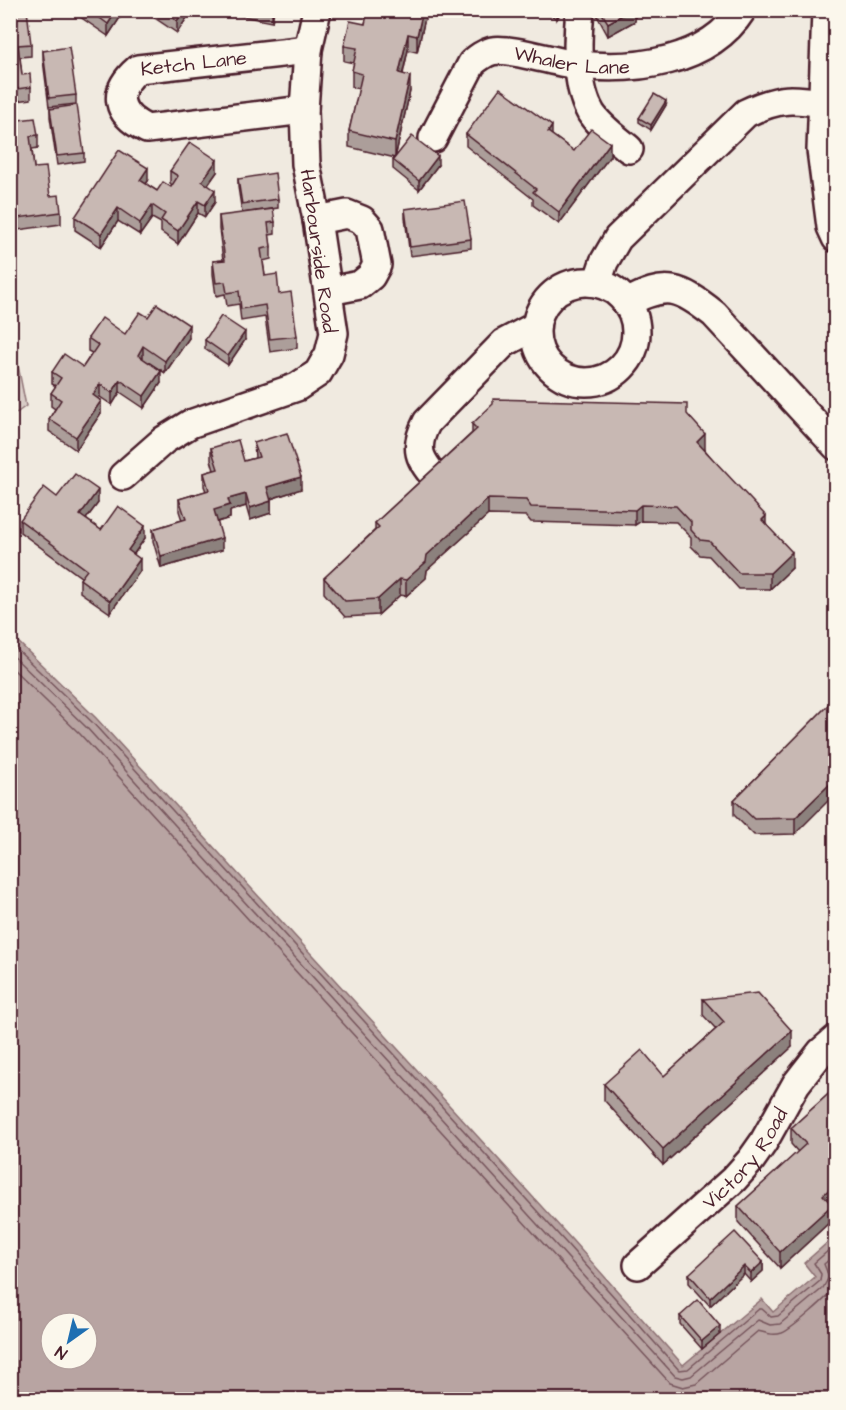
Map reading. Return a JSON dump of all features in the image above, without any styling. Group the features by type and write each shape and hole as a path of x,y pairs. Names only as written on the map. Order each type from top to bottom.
{"street":[{"name":"Harbourside Road","path":"123,476 164,440 190,424 297,387 318,373 329,354 334,333 329,291 306,164 304,110 308,50 317,10"},
{"path":"580,10 578,65 590,112 628,149"},
{"name":"Whaler Lane","path":"433,138 472,63 493,51 507,51 578,65 613,67 651,64 695,50 711,41 727,28 742,10"},
{"path":"826,10 829,104 821,150 831,226 836,238"},
{"name":"Ketch Lane","path":"304,110 147,129 131,121 122,110 121,94 126,79 138,69 308,50"},
{"path":"597,283 604,262 618,238 746,113 768,103 788,99 829,104"},
{"path":"317,220 347,214 362,220 370,229 377,265 371,276 360,285 329,291"},
{"path":"577,283 597,283 613,290 627,303 636,325 634,350 622,368 605,380 586,383 568,379 547,364 537,344 536,326 544,304 561,289 577,283"},
{"path":"627,303 647,292 662,288 680,291 699,301 714,314 836,446"},
{"path":"438,481 425,466 419,452 419,437 427,422 504,343 536,326"},
{"name":"Victory Road","path":"638,1265 752,1160 796,1084 821,1052 836,1039"}],"shaded area":[{"path":"10,325 26,406 11,417 10,417"}],"water":[{"path":"10,634 96,718 683,1365 762,1299 773,1312 815,1277 804,1263 835,1236 835,1399 11,1399"}],"building":[{"path":"10,10 27,10 31,44 18,45 22,75 30,74 31,87 10,90"},
{"path":"89,10 117,10 108,24"},
{"path":"162,10 184,10 177,21"},
{"path":"368,10 423,10 417,36 408,34 399,73 410,76 395,142 349,131 362,74 352,71 357,48 344,46 350,21 365,24"},
{"path":"600,10 631,10 608,23"},
{"path":"69,47 76,95 49,98 43,51"},
{"path":"500,88 552,126 548,132 574,151 591,129 610,143 559,212 533,192 536,189 466,134"},
{"path":"654,94 666,101 651,125 639,118"},
{"path":"77,105 84,153 57,156 50,109"},
{"path":"35,118 38,135 30,136 34,168 46,167 50,196 59,195 61,212 18,218 16,197 10,198 10,121"},
{"path":"412,136 438,156 419,181 393,160"},
{"path":"190,142 217,160 202,181 215,190 205,205 198,201 178,231 161,220 165,214 152,205 140,223 118,208 101,234 75,217 119,150 148,168 140,180 157,191 163,182 171,187 178,176 170,171"},
{"path":"275,173 278,199 242,204 238,179"},
{"path":"465,201 471,239 410,247 405,209"},
{"path":"273,209 275,222 268,223 271,247 261,249 265,276 277,274 279,294 291,292 297,336 270,339 265,305 241,309 239,291 227,293 225,282 216,283 213,261 225,260 219,216"},
{"path":"157,304 189,325 165,361 143,346 138,355 161,371 144,396 120,380 112,393 100,384 93,395 101,401 76,437 49,419 61,400 51,393 61,378 52,372 64,354 83,367 98,345 88,338 102,318 125,334 140,312 148,317"},
{"path":"221,316 245,332 228,356 205,340"},
{"path":"493,399 687,404 687,414 705,434 697,442 766,516 762,520 792,552 770,573 739,573 709,541 700,540 691,530 691,522 676,506 641,505 635,510 531,507 526,500 488,499 427,555 426,562 406,580 400,579 378,599 345,601 324,578 379,527 375,523 477,429 472,424 493,404"},
{"path":"287,433 301,477 267,487 271,501 250,508 246,494 228,499 230,505 214,510 222,538 161,556 153,529 186,519 179,499 209,490 204,473 218,469 211,448 238,440 244,461 259,457 254,443"},
{"path":"75,474 98,490 80,515 101,530 118,506 145,526 128,550 140,559 110,601 80,579 87,570 20,520 44,487 57,497"},
{"path":"836,697 836,778 795,818 754,819 734,800"},
{"path":"758,993 792,1031 663,1149 604,1084 642,1050 664,1076 724,1022 703,999"},
{"path":"835,1088 836,1183 823,1195 832,1205 780,1252 738,1206 806,1144 791,1128"},
{"path":"735,1232 763,1262 751,1273 744,1266 710,1298 689,1274"},
{"path":"698,1300 720,1326 702,1341 680,1316"}]}
